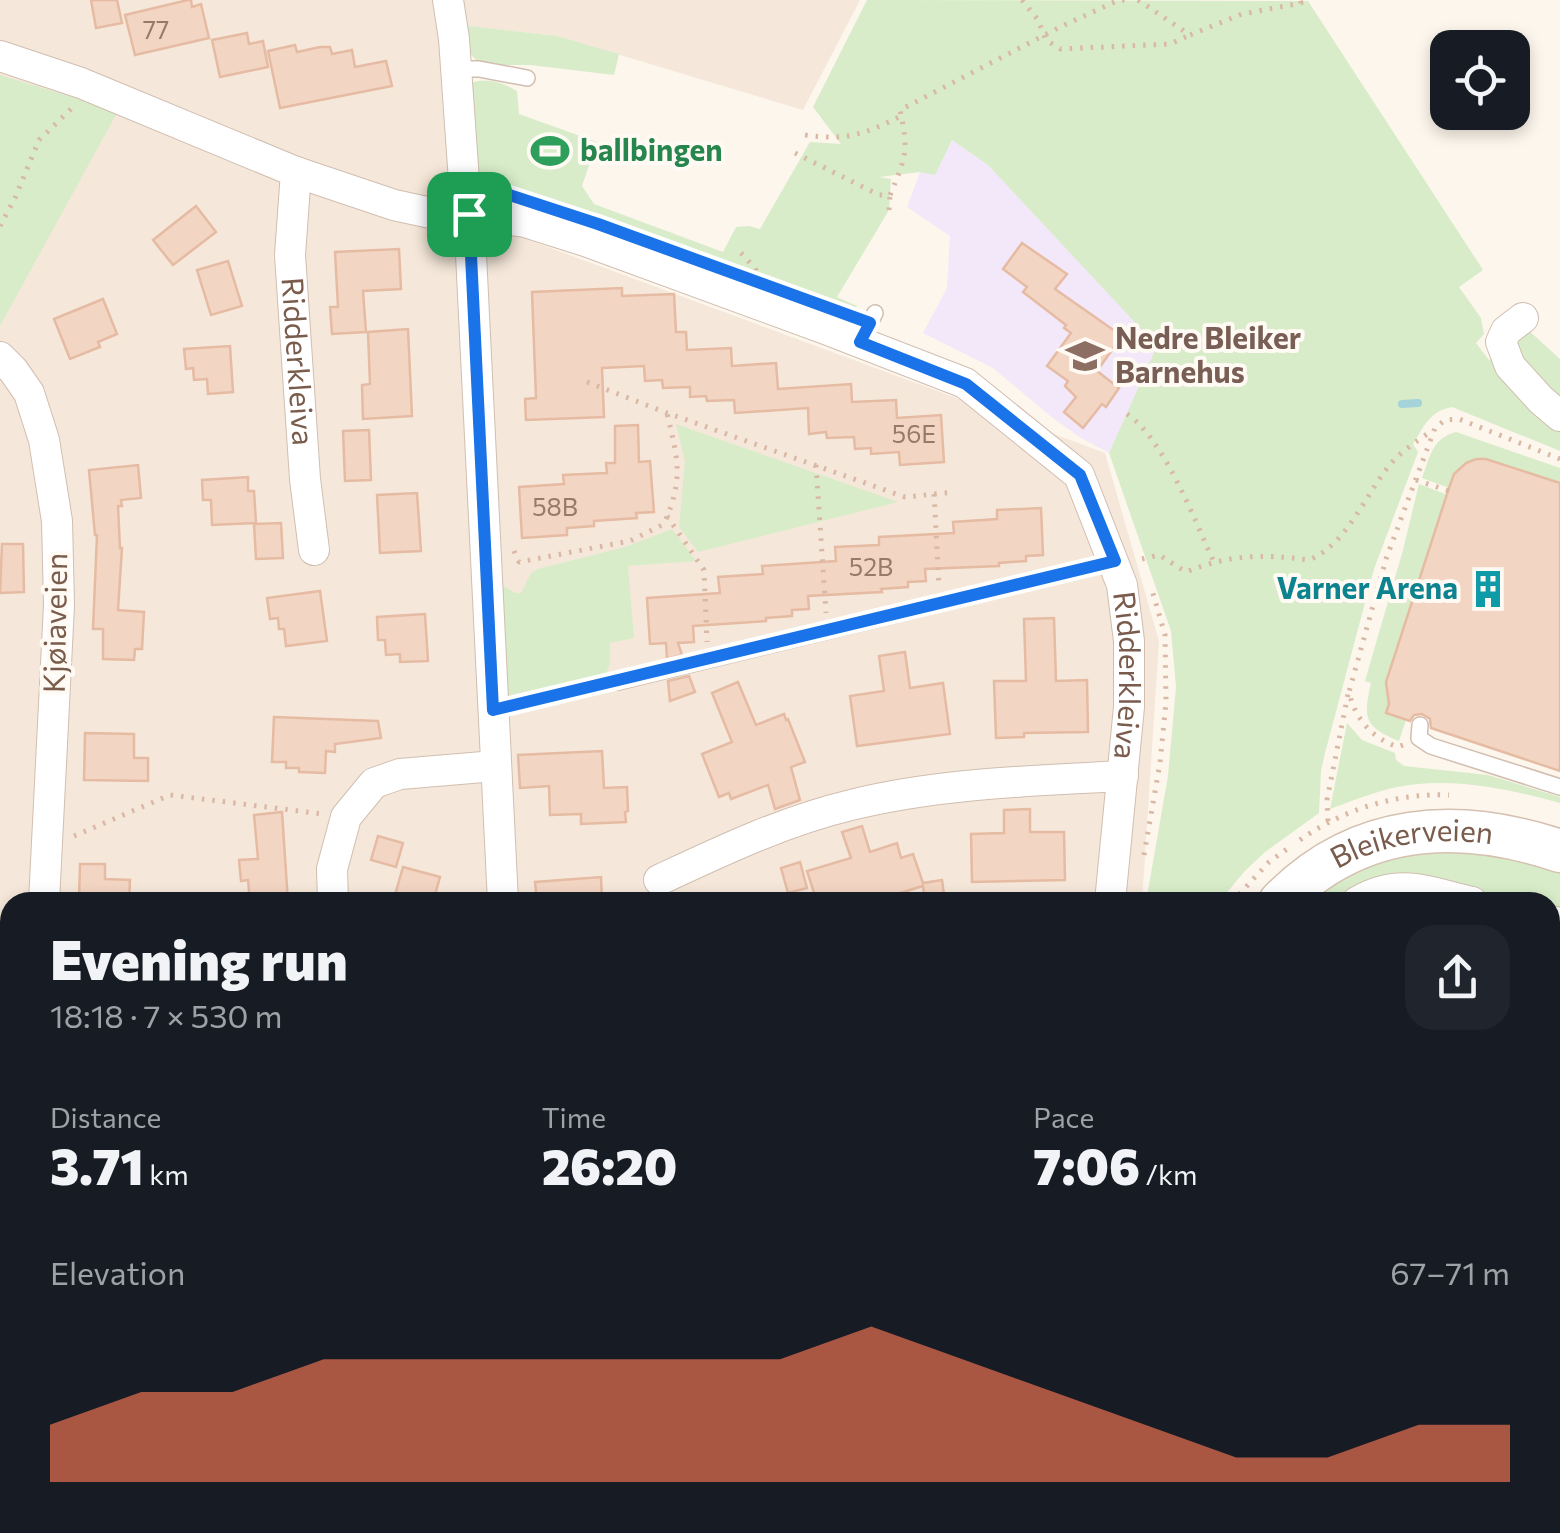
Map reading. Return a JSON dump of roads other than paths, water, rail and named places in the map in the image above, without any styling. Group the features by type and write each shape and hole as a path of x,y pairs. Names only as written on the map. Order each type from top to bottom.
{"main road":[{"name":"Bleikerveien","path":"1290,892 1326,864 1355,850 1386,838 1422,831 1496,834 1560,851"}],"street":[{"path":"448,0 469,214 501,892"},
{"name":"Ridderkleiva","path":"0,56 81,83 296,172 394,205 431,213 525,222 966,384 1080,475 1131,555 1122,584 1129,640 1129,707 1111,892"},
{"name":"Ridderkleiva","path":"296,172 290,255 305,479 314,550"},
{"path":"1523,318 1492,347 1560,416"},
{"name":"Kjøiaveien","path":"0,357 29,393 44,440 57,521 60,604 45,892"},
{"path":"333,892 332,869 346,817 374,783 400,774 494,766"},
{"name":"Ridderkleiva","path":"659,880 774,829 849,805 967,785 1123,776"},
{"path":"1380,892 1401,886 1428,892"}],"lane":[{"path":"456,69 478,68 527,78"},
{"path":"860,342 875,314"},
{"path":"618,682 1131,555"},
{"path":"1420,731 1431,746 1560,787"}],"waterway":[{"path":"1402,404 1418,403"}],"place":[{"name":"ballbingen","path":"550,151"},
{"name":"Nedre Bleiker Barnehus","path":"1085,356"},
{"name":"Varner Arena","path":"1488,589"}]}
